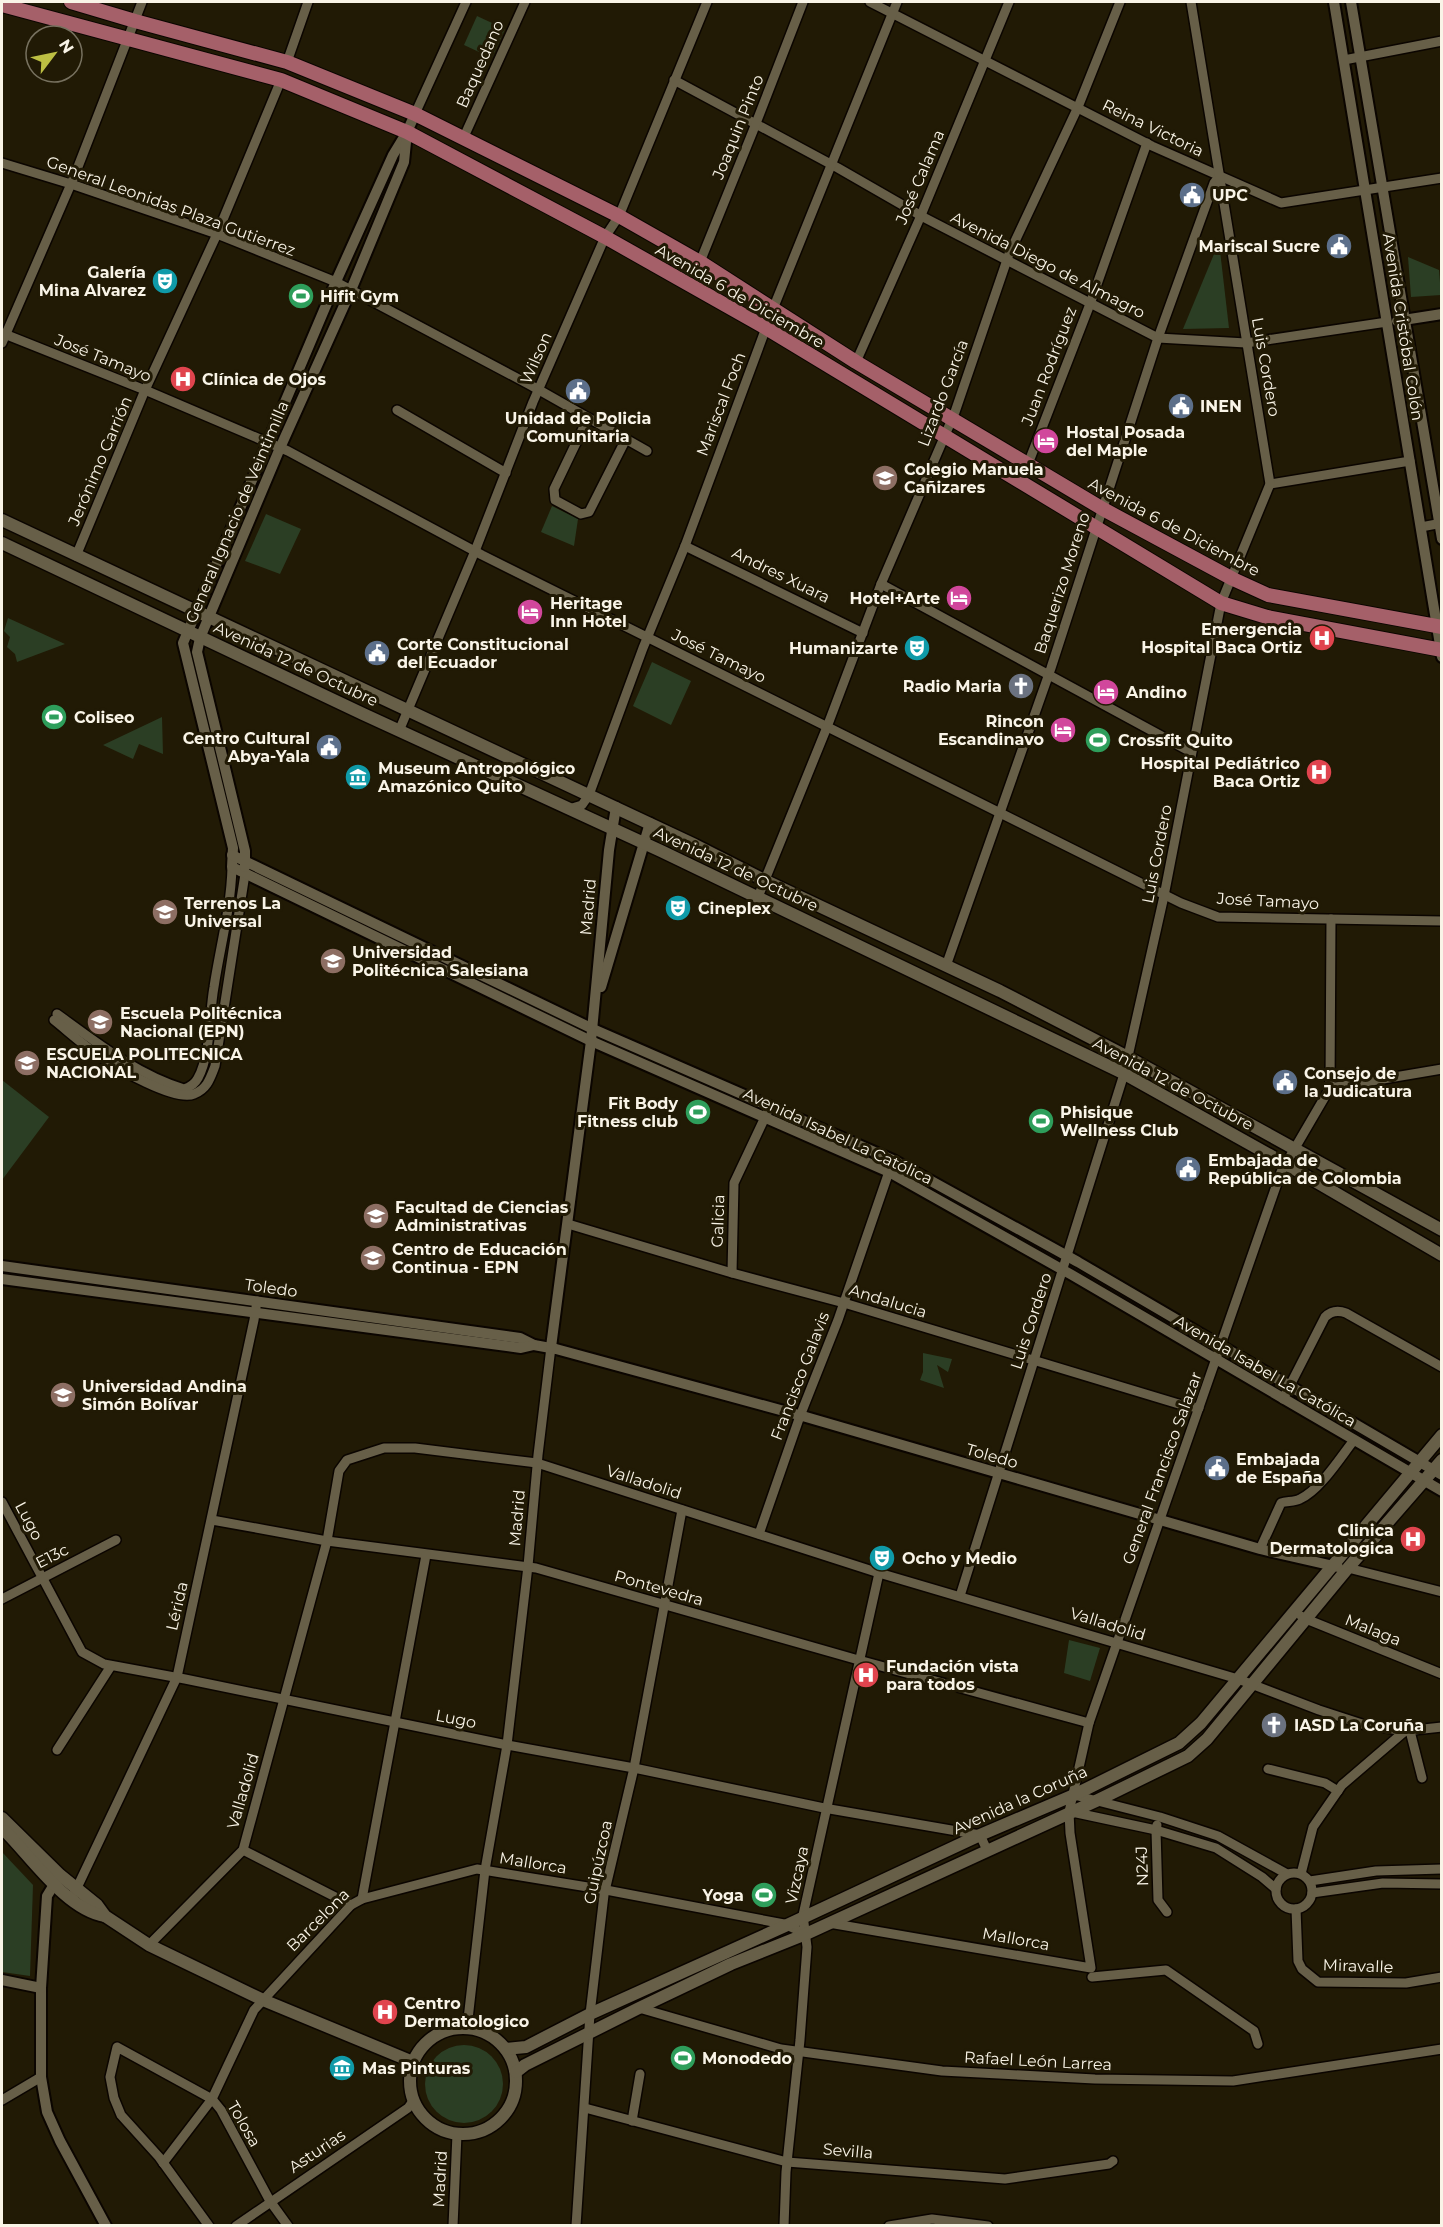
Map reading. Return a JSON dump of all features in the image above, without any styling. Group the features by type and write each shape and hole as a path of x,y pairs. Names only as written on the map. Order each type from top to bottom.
{"main road":[{"name":"Avenida 6 de Diciembre","path":"71,2 287,62 415,114 619,216 700,262 856,362 1102,509 1233,579 1268,595 1439,626"},
{"name":"Avenida 6 de Diciembre","path":"2,5 281,80 407,132 605,237 766,328 1221,603 1294,623 1441,653"},
{"name":"Avenida 12 de Octubre","path":"2,520 616,807 946,966 1128,1057 1442,1230"},
{"path":"2,534 10,531 30,534"},
{"name":"Avenida 12 de Octubre","path":"2,543 187,632 758,897 1124,1074 1285,1163 1442,1255"},
{"name":"Avenida la Coruña","path":"506,2049 526,2047 590,2014 980,1835 1074,1795 1179,1743 1201,1723 1442,1435"},
{"name":"Avenida la Coruña","path":"516,2072 525,2065 639,2007 731,1964 806,1934 1096,1801 1188,1756 1207,1739 1348,1568 1424,1481 1439,1468"},
{"path":"2,1818 28,1843 57,1880"},
{"path":"4,1833 28,1843"},
{"path":"4,1833 74,1895 98,1905 105,1916 149,1945 263,2000 413,2062"},
{"path":"467,2028 489,2034 506,2049 516,2072 514,2097 498,2121 486,2129 458,2134 439,2129 424,2117 414,2101 410,2087 413,2062 422,2046 435,2035 451,2029 467,2028"}],"street":[{"path":"3,337 71,184 142,2"},
{"path":"287,62 308,2"},
{"name":"General Ignacio de Veintimilla","path":"187,632 336,282 466,2"},
{"name":"Baquedano","path":"463,139 525,2"},
{"name":"Wilson","path":"399,730 475,551 538,390 605,237 619,216 707,2"},
{"name":"Joaquin Pinto","path":"700,262 803,2"},
{"name":"Reina Victoria","path":"870,2 1147,143 1281,203 1442,178"},
{"name":"Mariscal Foch","path":"589,795 647,638 685,546 772,309 897,2"},
{"name":"José Calama","path":"856,362 921,215 1009,2"},
{"name":"Lizardo García","path":"758,897 827,727 881,584 952,418 1007,261 1078,107 1120,2"},
{"name":"Luis Cordero","path":"960,1596 1124,1074 1164,896 1221,603 1233,579 1270,484 1191,2"},
{"name":"Avenida Cristóbal Colón","path":"1334,2 1420,526 1439,626 1441,653"},
{"name":"Avenida Cristóbal Colón","path":"1351,2 1442,539"},
{"path":"1344,60 1442,41"},
{"name":"Jerónimo Carrión","path":"76,556 145,390 217,234 281,80"},
{"name":"Avenida Diego de Almagro","path":"674,80 1007,261 1158,338 1246,343 1442,314"},
{"name":"General Ignacio de Veintimilla","path":"200,638 404,162 407,132"},
{"name":"Juan Rodríguez","path":"1028,464 1090,304 1147,143"},
{"name":"General Leonidas Plaza Gutierrez","path":"2,163 217,234 336,282 647,451"},
{"name":"Baquerizo Moreno","path":"946,966 1048,675 1158,338 1214,183 1219,177"},
{"name":"José Tamayo","path":"3,337 145,390 280,448 475,551 1164,896 1218,917 1442,921"},
{"path":"397,410 506,473"},
{"path":"588,418 554,489 555,500 581,514 589,512 626,439"},
{"path":"1270,484 1410,460"},
{"path":"1420,526 1440,524"},
{"name":"Andres Xuara","path":"685,546 863,633"},
{"path":"881,584 1191,752"},
{"path":"187,632 183,643 186,660 233,848 230,896 213,988 206,1051 199,1086"},
{"path":"59,1020 119,1060 156,1078 184,1089 209,1082 215,1066 246,862 198,652 200,638"},
{"path":"569,809 582,805 589,795"},
{"name":"Madrid","path":"467,2028 485,1870 507,1745 528,1566 537,1463 593,1029 611,828 616,807"},
{"name":"Madrid","path":"594,1011 650,824"},
{"name":"Avenida Isabel La Católica","path":"232,855 593,1029 893,1160 1067,1255 1420,1461 1439,1468"},
{"name":"Avenida Isabel La Católica","path":"232,867 591,1041 889,1172 1063,1269 1442,1491"},
{"name":"General Francisco Salazar","path":"1092,1973 1070,1833 1069,1812 1089,1723 1285,1163 1330,1088 1331,919"},
{"path":"1330,1088 1442,1069"},
{"name":"Galicia","path":"732,1273 734,1183 771,1106"},
{"name":"Francisco Galavis","path":"759,1534 800,1416 844,1303 893,1160"},
{"name":"Andalucia","path":"568,1224 732,1273 844,1303 1182,1405 1199,1408"},
{"name":"Toledo","path":"2,1266 521,1348 534,1345 551,1347 800,1416 1260,1549 1442,1592"},
{"name":"Toledo","path":"2,1279 256,1306"},
{"name":"Lérida","path":"74,1895 177,1677 256,1306"},
{"path":"1283,1398 1324,1317 1334,1311 1346,1313 1442,1367"},
{"path":"1260,1549 1281,1503 1297,1501 1308,1494 1353,1440"},
{"name":"Valladolid","path":"149,1945 243,1850 327,1541 339,1471 347,1460 384,1448 415,1448 537,1463 879,1573 1238,1678 1319,1710 1362,1724 1407,1731 1442,1727"},
{"name":"Lugo","path":"2,1502 82,1652 92,1659 111,1666 177,1677 827,1808 980,1835"},
{"name":"Guipúzcoa","path":"576,2226 590,2014 606,1890 634,1768 666,1606 682,1510"},
{"name":"Pontevedra","path":"212,1520 327,1541 528,1566 1089,1723"},
{"name":"E13c","path":"2,1599 116,1540"},
{"name":"Barcelona","path":"163,2163 212,2099 254,2010 351,1905 362,1899 426,1555"},
{"name":"Vizcaya","path":"784,2226 807,1947 803,1918 879,1573"},
{"name":"Malaga","path":"1295,1610 1306,1619 1442,1674"},
{"path":"57,1750 111,1666"},
{"path":"1301,1874 1313,1827 1342,1785 1407,1731 1422,1778"},
{"path":"1268,1769 1325,1783 1338,1791"},
{"path":"1069,1812 1156,1830 1216,1848 1262,1877 1276,1889 1282,1904 1296,1909 1307,1904 1312,1893 1310,1881 1301,1874 1287,1874 1218,1836 1160,1817 1074,1795"},
{"name":"N24J","path":"1160,1817 1156,1830 1158,1900 1167,1912"},
{"path":"980,1835 987,1850"},
{"path":"243,1850 351,1905"},
{"name":"Mallorca","path":"362,1899 477,1869 606,1890 788,1925 806,1934"},
{"path":"1310,1881 1376,1871 1442,1869"},
{"path":"1276,1889 1280,1880 1287,1874"},
{"path":"57,1880 47,1896 41,1988 41,2077 47,2112 106,2226"},
{"path":"1312,1893 1383,1883 1442,1884"},
{"name":"Miravalle","path":"1296,1909 1298,1961 1302,1969 1318,1982 1406,1983 1442,1977"},
{"name":"Mallorca","path":"829,1923 1092,1973 1166,1970 1254,2031 1258,2044"},
{"path":"2,1980 41,1988"},
{"name":"Rafael León Larrea","path":"639,2007 799,2052 942,2071 1098,2079 1233,2081 1442,2049"},
{"name":"Tolosa","path":"163,2163 122,2115 114,2098 110,2077 117,2047 212,2099 221,2110 270,2201 288,2226"},
{"path":"632,2121 640,2074"},
{"path":"2,2100 41,2077"},
{"name":"Asturias","path":"236,2226 408,2108 414,2101"},
{"name":"Sevilla","path":"585,2109 788,2162 1005,2179 1109,2164 1113,2161"},
{"name":"Madrid","path":"453,2226 458,2134"},
{"path":"163,2163 208,2226"},
{"path":"889,2226 932,2219 988,2226"}],"green space":[{"path":"477,16 505,29 492,58 464,45"},
{"path":"1219,242 1229,328 1183,329"},
{"path":"1408,257 1439,270 1441,295 1411,297"},
{"path":"552,506 578,519 574,546 541,532"},
{"path":"266,514 301,529 280,574 245,561"},
{"path":"8,618 65,644 17,662 15,654 7,647 10,637 4,631"},
{"path":"652,662 691,681 671,725 633,706"},
{"path":"162,717 163,754 139,744 133,759 103,745"},
{"path":"2,1080 49,1117 2,1180"},
{"path":"923,1353 952,1359 948,1372 937,1365 944,1388 920,1380 923,1372"},
{"path":"1069,1640 1100,1648 1090,1681 1064,1673"},
{"path":"2,1852 33,1885 30,1976 2,1972"},
{"path":"464,2045 479,2048 492,2056 500,2069 503,2084 500,2099 492,2112 479,2120 464,2123 449,2120 436,2112 428,2099 425,2084 428,2069 436,2056 449,2048"}],"place":[{"name":"UPC","path":"1192,195"},
{"name":"Mariscal Sucre","path":"1339,246"},
{"name":"Galería Mina Alvarez","path":"165,281"},
{"name":"Hifit Gym","path":"301,296"},
{"name":"Clínica de Ojos","path":"183,379"},
{"name":"Unidad de Policia Comunitaria","path":"578,391"},
{"name":"INEN","path":"1181,406"},
{"name":"Hostal Posada del Maple","path":"1046,441"},
{"name":"Colegio Manuela Cañizares","path":"885,478"},
{"name":"Hotel+Arte","path":"959,598"},
{"name":"Heritage Inn Hotel","path":"530,612"},
{"name":"Emergencia Hospital Baca Ortiz","path":"1322,638"},
{"name":"Humanizarte","path":"917,648"},
{"name":"Corte Constitucional del Ecuador","path":"377,653"},
{"name":"Radio Maria","path":"1021,686"},
{"name":"Andino","path":"1106,692"},
{"name":"Coliseo","path":"54,717"},
{"name":"Rincon Escandinavo","path":"1063,730"},
{"name":"Crossfit Quito","path":"1098,740"},
{"name":"Centro Cultural Abya-Yala","path":"329,747"},
{"name":"Hospital Pediátrico Baca Ortiz","path":"1319,772"},
{"name":"Museum Antropológico Amazónico Quito","path":"358,777"},
{"name":"Cineplex","path":"678,908"},
{"name":"Terrenos La Universal","path":"165,912"},
{"name":"Universidad Politécnica Salesiana","path":"333,961"},
{"name":"Escuela Politécnica Nacional (EPN)","path":"100,1022"},
{"name":"ESCUELA POLITECNICA NACIONAL","path":"27,1063"},
{"name":"Consejo de la Judicatura","path":"1285,1082"},
{"name":"Fit Body Fitness club","path":"698,1112"},
{"name":"Phisique Wellness Club","path":"1041,1121"},
{"name":"Embajada de República de Colombia","path":"1188,1169"},
{"name":"Facultad de Ciencias Administrativas","path":"376,1216"},
{"name":"Centro de Educación Continua - EPN","path":"373,1258"},
{"name":"Universidad Andina Simón Bolívar","path":"63,1395"},
{"name":"Embajada de España","path":"1217,1468"},
{"name":"Clinica Dermatologica","path":"1413,1539"},
{"name":"Ocho y Medio","path":"882,1558"},
{"name":"Fundación vista para todos","path":"866,1675"},
{"name":"IASD La Coruña","path":"1274,1725"},
{"name":"Yoga","path":"764,1895"},
{"name":"Centro Dermatologico","path":"385,2012"},
{"name":"Monodedo","path":"683,2058"},
{"name":"Mas Pinturas","path":"342,2068"}]}
